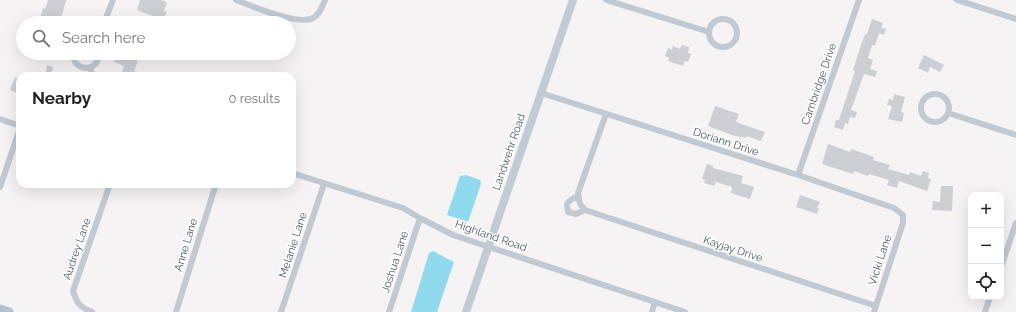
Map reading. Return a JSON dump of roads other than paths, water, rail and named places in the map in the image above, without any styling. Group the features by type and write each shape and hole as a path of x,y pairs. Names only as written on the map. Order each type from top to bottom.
{"main road":[{"name":"Landwehr Road","path":"466,312 573,0"},
{"path":"0,309 9,312"}],"street":[{"path":"107,16 113,0"},
{"path":"236,0 283,16"},
{"path":"296,19 303,21 314,18 325,0"},
{"path":"606,0 709,32"},
{"name":"Cambridge Drive","path":"798,175 859,0"},
{"path":"957,0 1016,19"},
{"path":"724,20 732,23 736,31 736,35 735,39 729,45 721,47 717,46 711,40 709,32 715,21 724,20"},
{"path":"74,60 82,67 90,67 97,60"},
{"path":"90,67 91,72"},
{"name":"Doriann Drive","path":"541,93 798,175 894,208 903,215"},
{"path":"940,94 948,102 948,113 941,120 935,122 930,121 924,117 922,113 922,102 929,95 940,94"},
{"path":"948,113 1016,135"},
{"name":"Kayjay Drive","path":"606,114 578,193 579,197 573,198 567,204 568,212 576,214 585,210 875,309"},
{"path":"0,119 16,125"},
{"path":"0,187 16,139"},
{"name":"Highland Road","path":"296,174 403,208 453,234 685,312"},
{"name":"Melanie Lane","path":"281,312 324,184"},
{"name":"Audrey Lane","path":"92,312 85,310 76,303 73,291 109,188"},
{"name":"Anne Lane","path":"176,312 215,188"},
{"path":"579,197 580,204 585,210"},
{"name":"Vicki Lane","path":"875,309 903,223 903,215"},
{"name":"Joshua Lane","path":"389,312 420,218"},
{"path":"1002,264 1016,223"},
{"path":"985,312 989,300"},
{"path":"652,312 655,302"}],"water":[{"path":"466,175 480,180 481,184 468,222 447,215 460,176"},
{"path":"433,251 454,262 437,312 411,312 429,253"}]}
